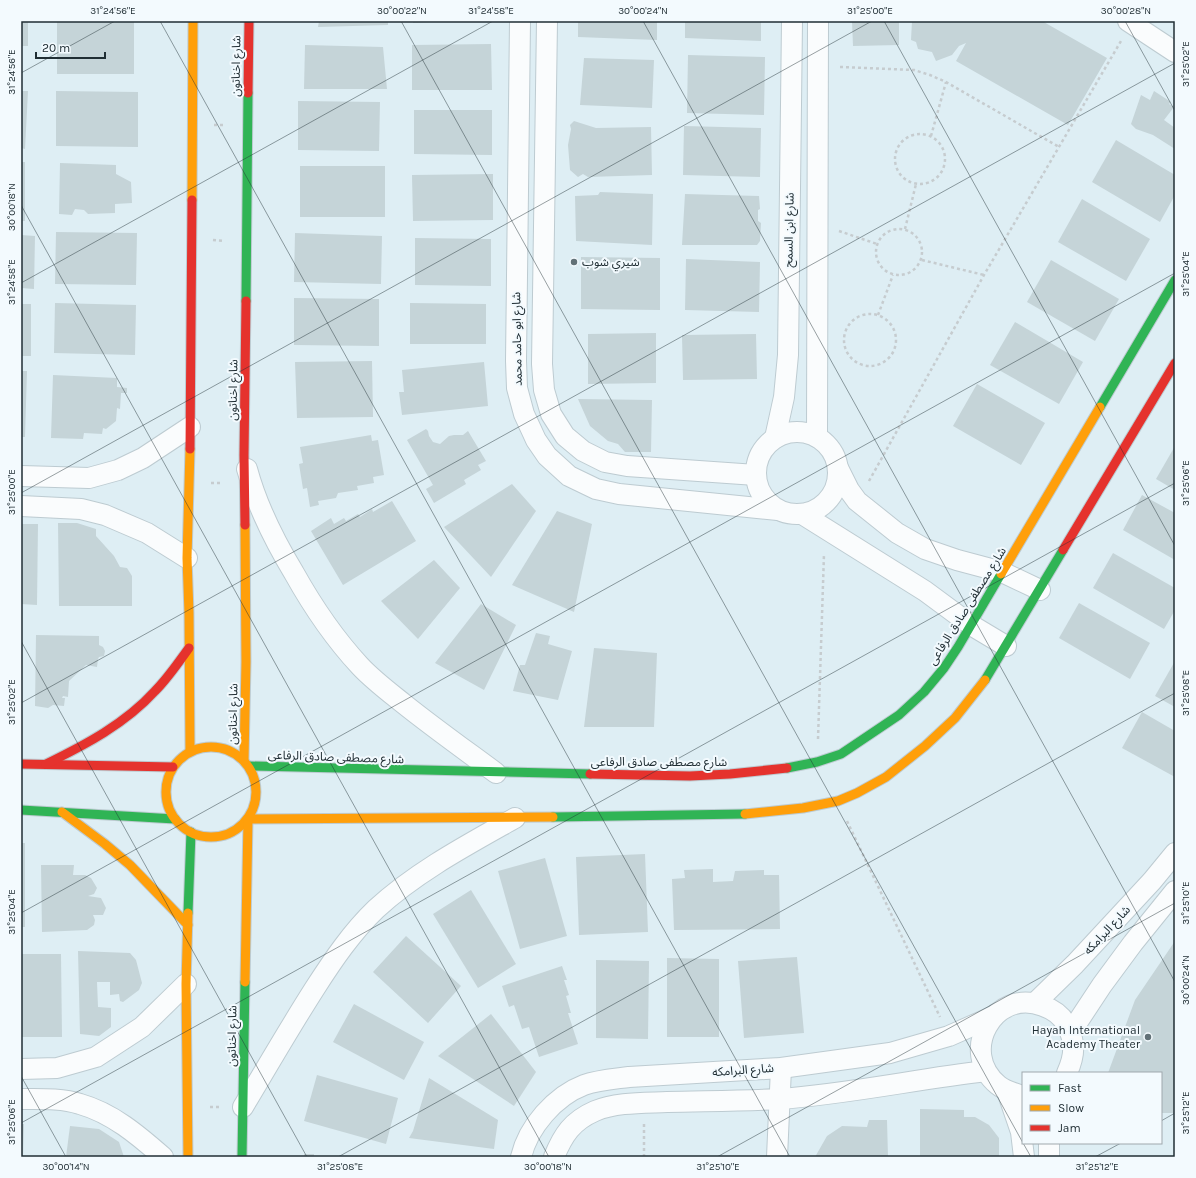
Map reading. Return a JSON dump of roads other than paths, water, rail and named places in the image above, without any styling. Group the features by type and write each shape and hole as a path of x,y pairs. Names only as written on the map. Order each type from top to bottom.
{"main road":[{"path":"190,751 187,558 190,427 193,21"},
{"name":"شارع اخناتون","path":"247,763 244,456 248,126 252,24"},
{"name":"شارع مصطفى صادق الرفاعى","path":"247,763 496,773 690,776 730,774 792,767 817,762 841,754 899,715 924,692 944,668 971,626 1175,280"},
{"path":"248,819 515,818 750,814 803,808 838,801 857,793 886,777 925,746 955,718 983,684 1175,363"},
{"path":"46,764 80,748 112,729 140,705 166,678 189,648"},
{"path":"201,747 218,747 235,753 247,763 255,782 257,798 254,809 248,819 236,831 221,837 206,837 190,832 175,819 166,799 166,788 168,777 180,758 190,751 201,747"},
{"path":"21,764 173,767"},
{"path":"21,810 175,819"},
{"path":"62,812 129,864 188,925"},
{"name":"شارع اخناتون","path":"242,1157 248,819"},
{"path":"188,1157 186,984 190,832"}],"street":[{"name":"شارع ابو حامد محمد","path":"520,21 516,361 517,388 524,414 536,440 547,456 570,476 596,489 619,494 778,510"},
{"name":"شارع ابو حامد محمد","path":"547,21 542,364 544,390 552,414 565,436 582,451 605,462 627,466 756,475"},
{"name":"شارع ابن السمح","path":"775,438 784,397 788,355 792,21"},
{"path":"817,438 818,21"},
{"path":"1129,22 1175,52"},
{"path":"21,476 89,478 118,470 143,458 190,427"},
{"path":"838,468 837,484 829,499 817,509 802,514 790,514 778,510 770,504 762,496 756,475 757,464 761,454 767,445 775,438 796,432 817,438 827,446 834,456 849,490 857,501 897,533 925,549 957,560 1002,572 1040,590"},
{"path":"244,456 252,486 274,540 304,591 333,635 361,667 388,691 438,731 496,773"},
{"path":"21,506 81,509 106,515 147,533 187,558"},
{"path":"802,514 825,530 925,591 971,626 1006,646"},
{"path":"243,1107 295,1019 354,932 376,909 405,885 473,842 515,818"},
{"name":"شارع البرامكه","path":"522,1157 534,1128 548,1109 564,1095 584,1085 629,1077 781,1068 890,1052 949,1036 994,1016 1006,1007 1020,1003 1035,1003 1075,964 1146,887 1175,853"},
{"path":"1071,1032 1102,985 1133,943 1175,891"},
{"path":"21,1069 56,1068 96,1057 142,1027 186,984"},
{"path":"1035,1003 1050,1008 1063,1018 1071,1032 1074,1047 1072,1062 1067,1072"},
{"path":"994,1016 984,1031 980,1048 982,1060 986,1070 998,1086 1015,1093 1022,1140"},
{"path":"777,1157 781,1068"},
{"path":"554,1157 559,1144 568,1130 581,1118 612,1106 644,1103 779,1099 888,1086 986,1070"},
{"path":"21,1099 79,1103 114,1118 145,1141 163,1157"},
{"path":"1022,1144 1024,1157"},
{"path":"1049,1157 1050,1144"}],"place":[{"name":"شيري شوب","path":"574,262"},
{"name":"Hayah International Academy Theater","path":"1148,1037"}]}
